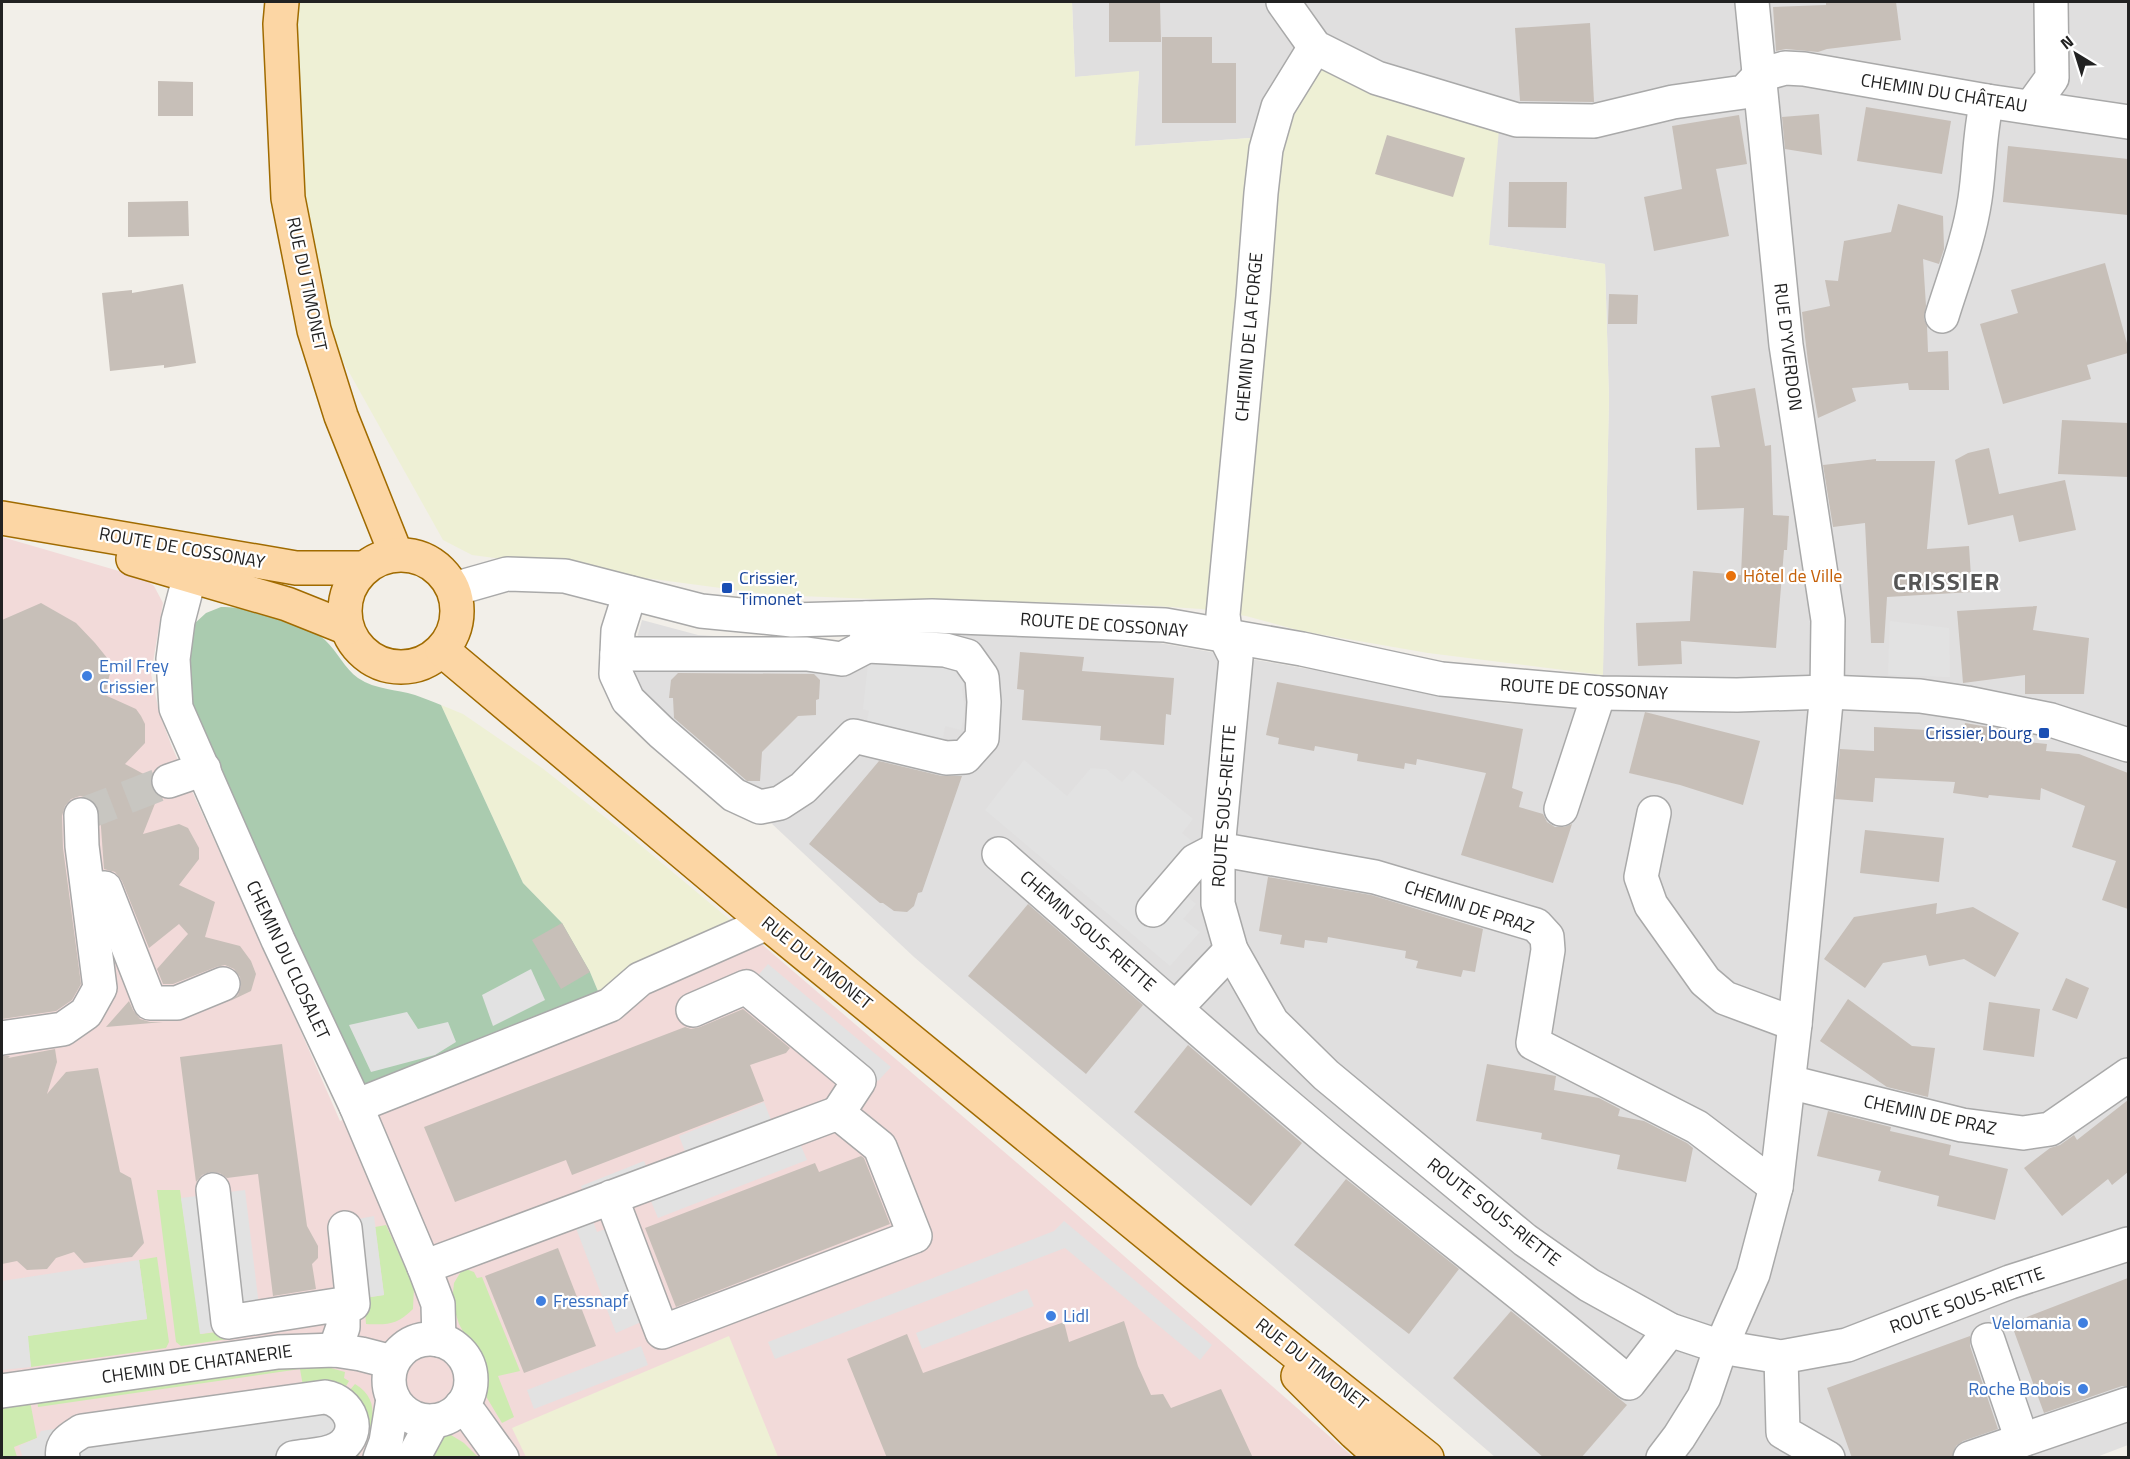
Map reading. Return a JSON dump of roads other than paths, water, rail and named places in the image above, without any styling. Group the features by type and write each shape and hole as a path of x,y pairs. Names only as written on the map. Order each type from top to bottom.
{"main road":[{"name":"RUE DU TIMONET","path":"282,2 280,24 288,198 314,330 341,416 396,554"},
{"name":"ROUTE DE COSSONAY","path":"2,520 296,568 364,568"},
{"name":"ROUTE DE COSSONAY","path":"2,520 287,604 347,628"},
{"path":"396,554 414,556 430,562 444,574 454,589 458,604 457,621 452,636 442,650 427,661 408,667 389,666 371,658 356,645 347,628 345,612 347,596 354,581 364,568 379,559 396,554"},
{"name":"RUE DU TIMONET","path":"442,650 767,923 1195,1273 1427,1458"},
{"name":"RUE DU TIMONET","path":"1195,1273 1356,1445 1383,1458"}],"street":[{"path":"1283,2 1315,47 1377,78 1517,120 1594,121 1673,102 1744,92 1760,75"},
{"name":"RUE D'YVERDON","path":"1752,2 1786,345 1828,620 1827,692"},
{"path":"2051,2 2052,78 2076,114"},
{"name":"CHEMIN DE LA FORGE","path":"1226,638 1223,615 1266,149 1278,107 1315,47"},
{"name":"CHEMIN DU CHÂTEAU","path":"1760,75 1785,68 1804,69 1987,102 2128,122"},
{"path":"2031,107 2052,78"},
{"path":"1942,316 1967,242 1975,198 1981,128 1987,102"},
{"name":"CHEMIN DU CLOSALET","path":"190,574 178,621 173,659 176,708 278,940 356,1106 424,1267 438,1304 439,1340"},
{"name":"ROUTE DE COSSONAY","path":"454,589 507,574 565,576 701,611 792,620 866,632 932,616 1165,625 1441,679 1599,693 1737,695 1827,692 1920,696 2051,720 2128,745"},
{"path":"617,654 807,654 842,659 866,632 945,650 967,656 982,677 984,702 982,738 965,757 945,758 854,736 803,788 780,803 760,807 734,795 661,732 628,700 616,674 618,631 630,593"},
{"name":"ROUTE SOUS-RIETTE","path":"1226,638 1236,658 1218,849 1218,904 1231,950 1272,1022 1326,1075 1525,1240 1589,1285 1670,1330 1722,1347 1781,1357 1847,1345 2010,1282 2128,1244"},
{"path":"1663,1458 1704,1397 1753,1274 1776,1187 1795,1024 1827,692"},
{"path":"1561,809 1599,693"},
{"path":"169,781 204,769"},
{"path":"1654,813 1641,877 1651,905 1706,981 1725,998 1795,1024"},
{"path":"2,1038 63,1029 86,1013 100,988 81,815"},
{"path":"1153,910 1195,861 1218,849"},
{"name":"CHEMIN DE PRAZ","path":"1218,849 1375,877 1536,925 1547,937 1548,950 1533,1043 1697,1127 1776,1187"},
{"name":"CHEMIN SOUS-RIETTE","path":"999,854 1330,1141 1536,1305 1629,1383 1670,1330"},
{"path":"88,888 105,888 150,1003 177,1003 223,984"},
{"path":"356,1106 610,1005 640,979 767,923"},
{"path":"1176,1008 1231,950"},
{"path":"424,1267 838,1113 859,1081 746,987 693,1010"},
{"name":"CHEMIN DE PRAZ","path":"1789,1082 1962,1125 2023,1133 2050,1130 2128,1075"},
{"path":"1330,1141 1361,1106"},
{"path":"611,1197 662,1332 915,1236 880,1147 838,1113"},
{"path":"213,1190 228,1322 354,1304 345,1228"},
{"path":"1496,1274 1525,1240"},
{"path":"335,1350 343,1327 343,1304"},
{"path":"439,1340 452,1345 462,1354 469,1366 471,1380 468,1394 461,1406 443,1418 433,1421 421,1420 409,1416 393,1399 389,1387 389,1374 392,1362 398,1353 417,1341 439,1340"},
{"path":"1988,1340 2022,1440"},
{"name":"CHEMIN DE CHATANERIE","path":"2,1391 278,1352 335,1350 392,1362"},
{"path":"1781,1357 1783,1432 1828,1458"},
{"path":"63,1458 61,1450 64,1444 69,1438 82,1431 325,1397 339,1402 350,1413 353,1424 350,1437 338,1449 293,1458"},
{"path":"380,1458 386,1442 393,1399"},
{"path":"1970,1458 2128,1404"},
{"path":"461,1406 471,1415 502,1458"},
{"path":"413,1458 433,1421"}],"tunnel":[{"path":"81,815 169,781"}],"place":[{"name":"Hôtel de Ville","path":"1731,576"},
{"name":"Crissier, Timonet","path":"727,588"},
{"name":"Emil Frey Crissier","path":"87,676"},
{"name":"Crissier, bourg","path":"2044,733"},
{"name":"Fressnapf","path":"541,1301"},
{"name":"Lidl","path":"1051,1316"},
{"name":"Velomania","path":"2083,1323"},
{"name":"Roche Bobois","path":"2083,1389"}],"district":[{"name":"CRISSIER","path":"1947,582"}]}
